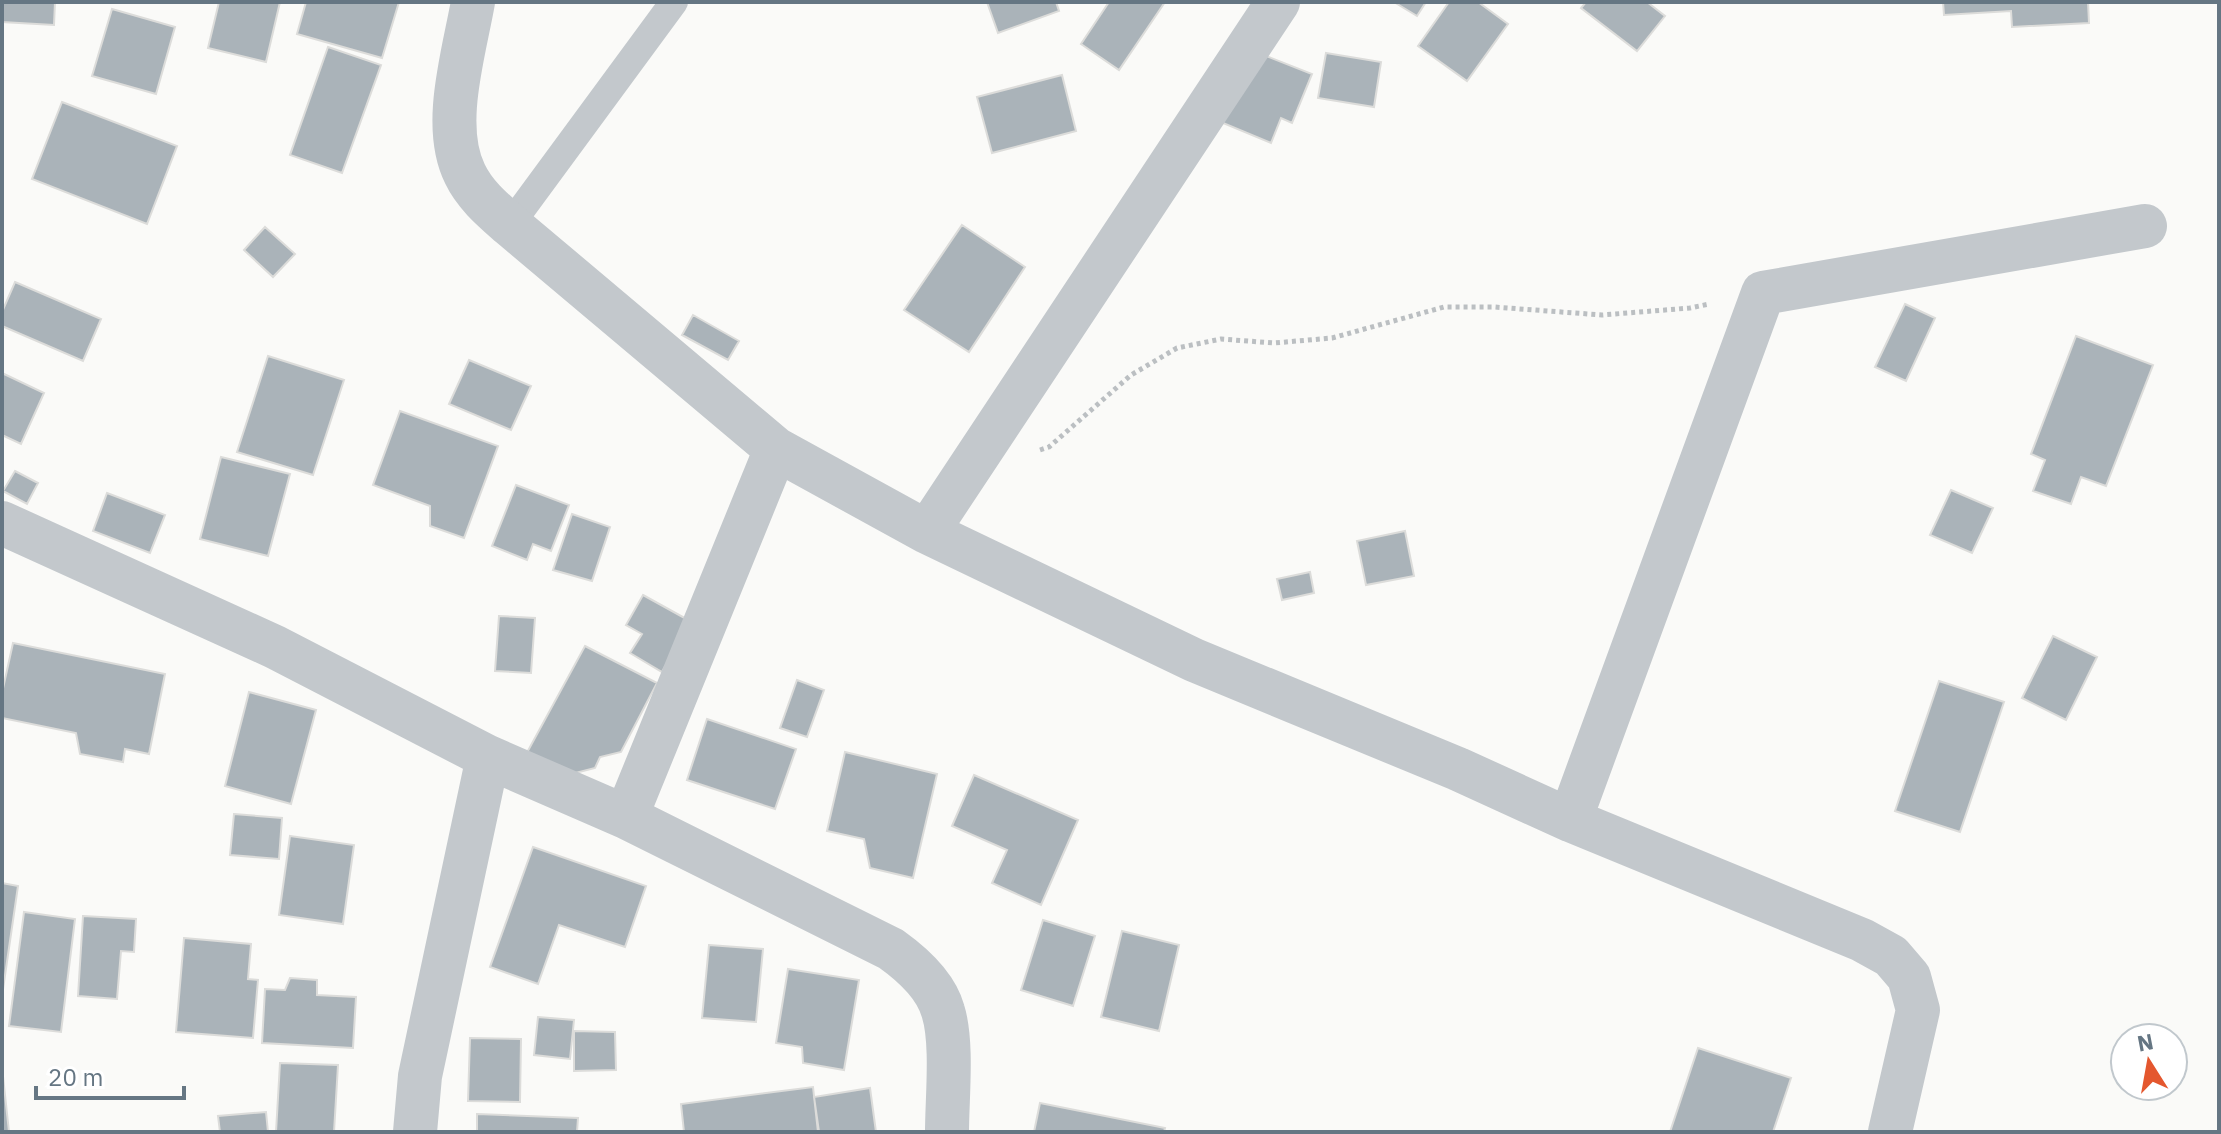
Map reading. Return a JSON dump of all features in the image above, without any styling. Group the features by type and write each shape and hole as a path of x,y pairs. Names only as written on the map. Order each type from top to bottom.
{"street":[{"path":"473,2 455,108 454,141 465,174 483,200 510,225 776,449 927,532 1194,660 1862,940 1891,956 1909,977 1918,1010 1890,1132"},
{"path":"927,532 1278,2"},
{"path":"1570,820 1763,293 2145,226"},
{"path":"626,817 776,449"},
{"path":"4,528 275,647 488,757 626,817 891,949 911,963 943,1010 947,1038 947,1132"},
{"path":"415,1132 420,1076 488,757"}],"lane":[{"path":"510,225 674,2"}],"path":[{"path":"970,470 1049,447 1131,375 1177,348 1221,339 1274,343 1332,338 1444,307 1494,307 1602,315 1690,308 1763,293"}],"building":[{"path":"2,2 55,2 54,25 2,22"},
{"path":"219,2 280,2 266,62 208,48"},
{"path":"306,2 399,2 382,58 297,34"},
{"path":"987,2 1056,2 1059,11 998,33"},
{"path":"1109,2 1165,2 1119,70 1081,44"},
{"path":"1394,2 1426,2 1417,16"},
{"path":"1449,2 1478,2 1508,24 1467,81 1418,46"},
{"path":"1586,2 1647,2 1665,16 1637,51 1581,8"},
{"path":"1943,2 2088,2 2089,23 2012,27 2011,11 1944,15"},
{"path":"112,9 175,27 156,94 92,76"},
{"path":"328,47 381,65 342,173 290,155"},
{"path":"1251,50 1312,74 1292,123 1281,118 1271,143 1223,123"},
{"path":"1326,53 1381,62 1374,107 1318,98"},
{"path":"1062,75 1076,131 992,153 977,97"},
{"path":"62,102 177,146 147,224 32,179"},
{"path":"962,225 1025,267 969,352 904,310"},
{"path":"265,227 295,254 273,277 244,250"},
{"path":"15,282 101,319 83,361 2,326 2,312"},
{"path":"1905,304 1935,318 1906,381 1875,367"},
{"path":"693,315 739,341 728,360 682,335"},
{"path":"2076,336 2153,365 2106,486 2081,477 2071,504 2033,491 2045,460 2031,454"},
{"path":"268,356 344,380 313,475 237,452"},
{"path":"469,360 531,386 511,430 449,404"},
{"path":"2,373 44,393 21,444 2,435"},
{"path":"400,411 498,446 464,538 430,526 430,506 373,485"},
{"path":"221,457 290,474 268,556 200,539"},
{"path":"15,471 38,483 27,504 3,491"},
{"path":"516,485 569,505 551,551 533,544 527,560 492,546"},
{"path":"1951,490 1993,508 1972,553 1930,535"},
{"path":"107,493 165,515 150,553 93,531"},
{"path":"572,514 610,527 592,581 553,570"},
{"path":"1405,531 1414,576 1366,585 1357,541"},
{"path":"1310,572 1314,593 1282,600 1277,579"},
{"path":"643,595 690,621 662,672 630,653 642,634 626,625"},
{"path":"499,616 535,618 531,673 495,671"},
{"path":"2053,636 2097,657 2066,720 2022,698"},
{"path":"13,643 165,674 149,754 125,749 123,762 80,754 76,733 2,718 2,693"},
{"path":"585,646 657,683 621,752 600,757 595,768 560,777 524,758"},
{"path":"797,680 824,690 807,737 780,728"},
{"path":"1939,681 2004,702 1960,832 1895,811"},
{"path":"249,692 316,710 291,804 225,786"},
{"path":"707,719 796,749 775,809 687,780"},
{"path":"845,752 937,774 913,878 870,868 864,839 827,831"},
{"path":"974,775 1078,820 1041,905 992,883 1007,850 952,826"},
{"path":"234,814 282,818 279,859 230,855"},
{"path":"290,836 354,845 343,924 279,915"},
{"path":"533,847 646,886 625,947 559,925 538,984 490,967"},
{"path":"2,883 18,886 2,996"},
{"path":"24,912 75,919 61,1032 9,1026"},
{"path":"83,916 136,919 134,952 121,951 117,999 78,996"},
{"path":"1043,920 1095,936 1073,1006 1021,990"},
{"path":"1122,931 1179,945 1159,1031 1101,1017"},
{"path":"184,938 251,944 248,979 258,980 253,1038 176,1032"},
{"path":"709,945 763,949 756,1022 702,1018"},
{"path":"788,969 859,980 844,1070 803,1063 802,1047 776,1043"},
{"path":"290,978 317,980 317,995 356,997 353,1048 262,1043 265,989 285,990"},
{"path":"538,1017 574,1020 570,1059 534,1055"},
{"path":"574,1031 615,1032 616,1070 574,1071"},
{"path":"470,1038 521,1039 520,1102 468,1101"},
{"path":"1698,1048 1791,1078 1773,1132 1670,1132"},
{"path":"280,1063 338,1065 334,1132 276,1132"},
{"path":"2,1067 9,1132 2,1132"},
{"path":"813,1087 818,1132 684,1132 681,1104"},
{"path":"870,1088 876,1132 819,1132 814,1097"},
{"path":"1040,1103 1165,1128 1164,1132 1034,1132"},
{"path":"266,1112 268,1132 220,1132 218,1116"},
{"path":"477,1114 578,1118 577,1132 477,1132"}]}
